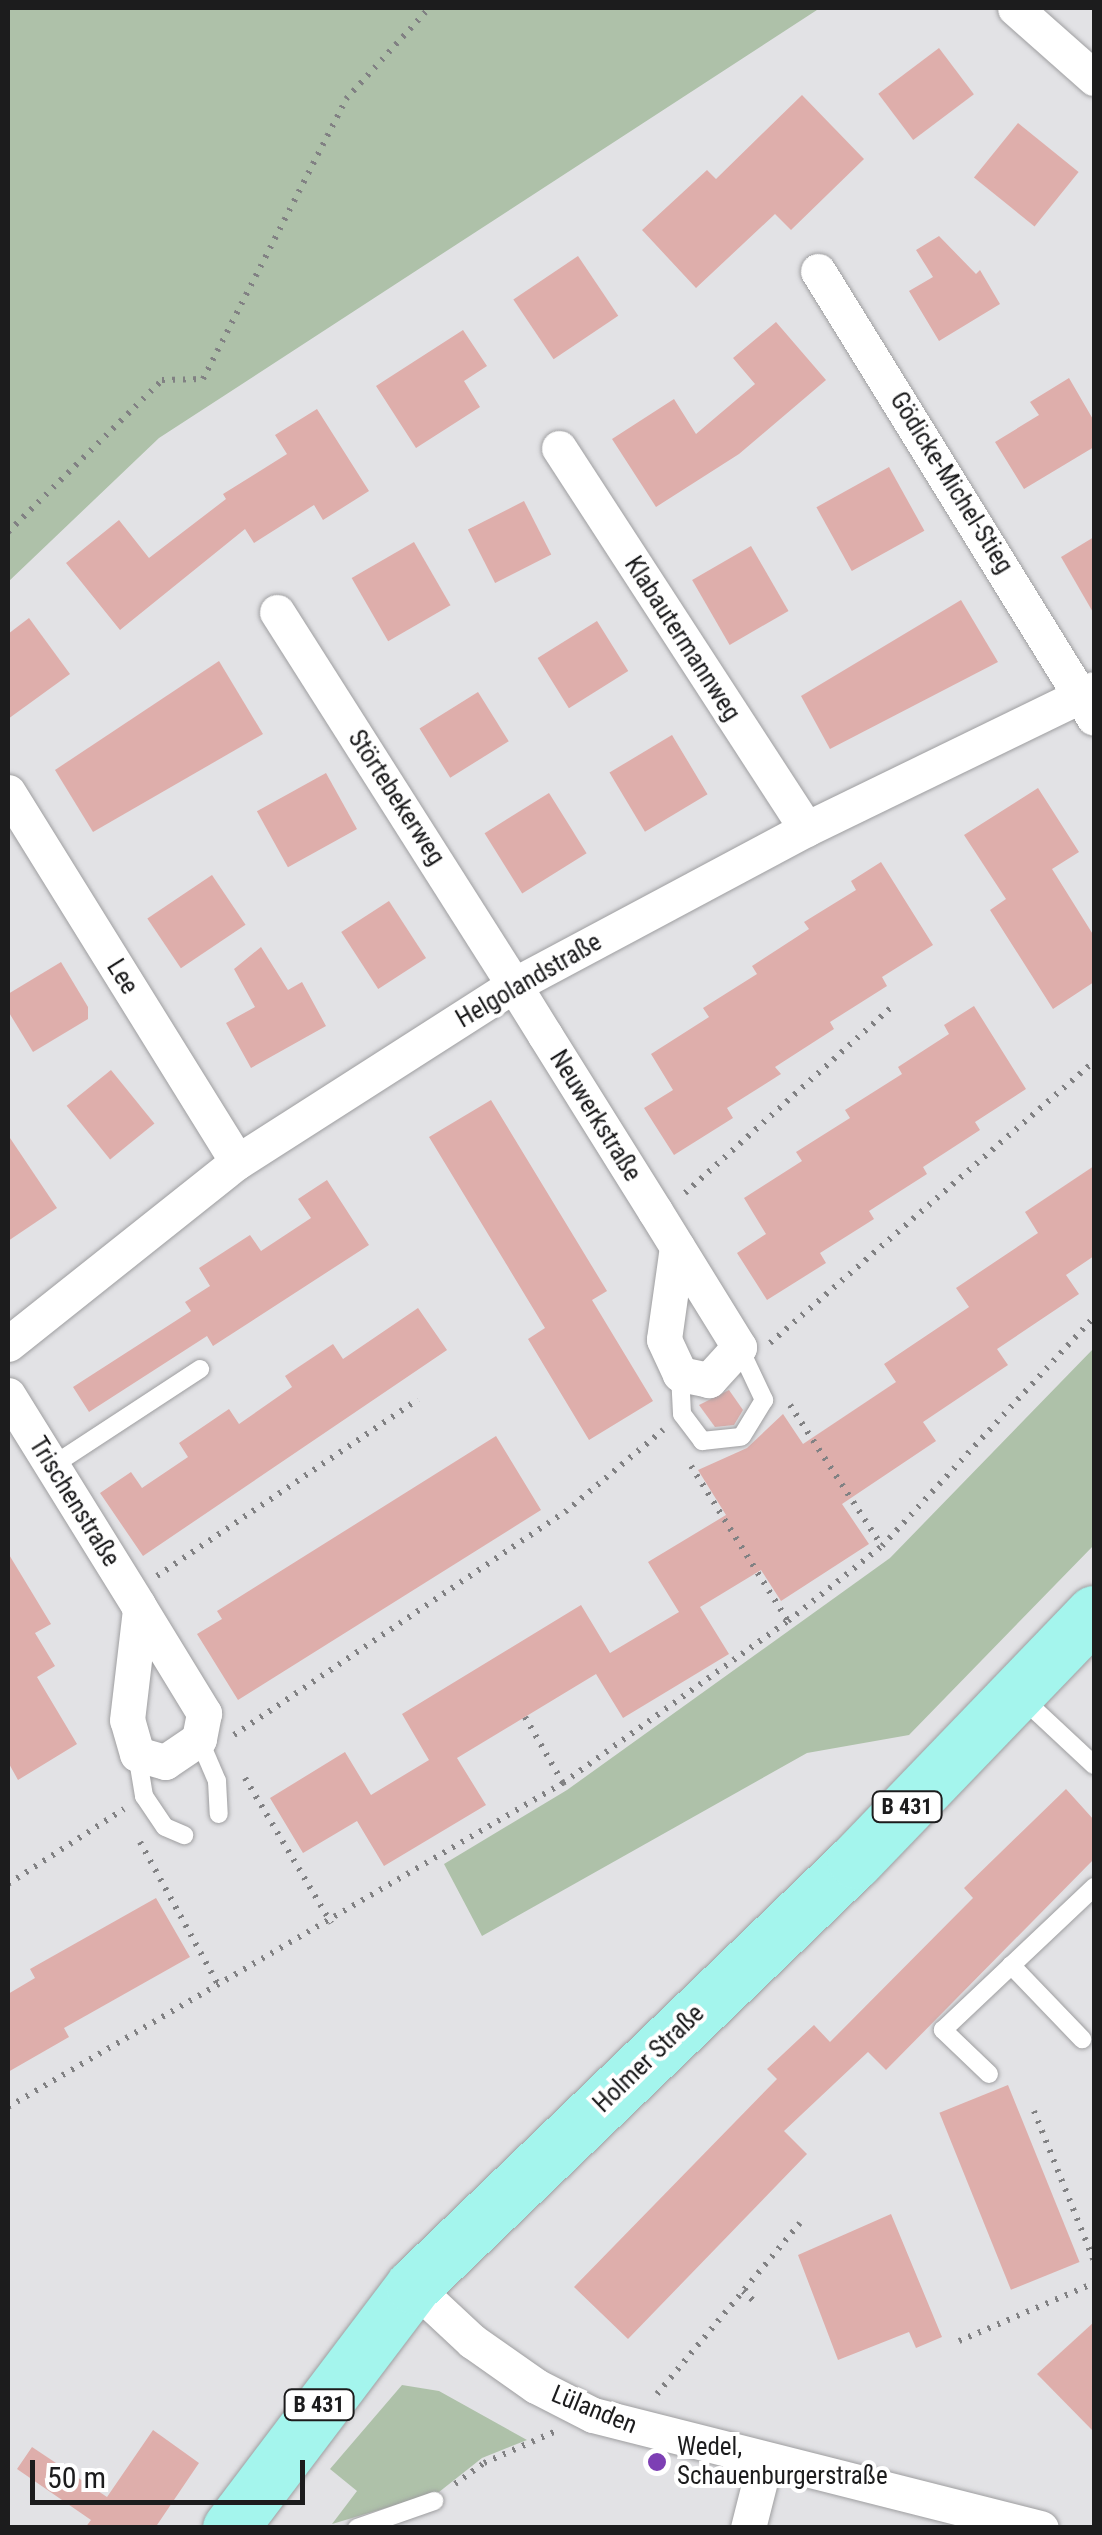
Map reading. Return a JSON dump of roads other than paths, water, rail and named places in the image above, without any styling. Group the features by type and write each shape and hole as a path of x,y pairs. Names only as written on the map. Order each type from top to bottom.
{"main road":[{"name":"Holmer Straße","path":"230,2528 413,2286 855,1861 1094,1612"}],"street":[{"path":"1015,8 1094,78"},
{"name":"Gödicke-Michel-Stieg","path":"818,271 1091,701"},
{"name":"Klabautermannweg","path":"559,448 806,829"},
{"name":"Störtebekerweg","path":"277,612 514,984"},
{"name":"Helgolandstraße","path":"8,1344 237,1162 514,984 806,829 1091,701"},
{"name":"Lee","path":"8,792 237,1162"},
{"name":"Neuwerkstraße","path":"514,984 747,1354"},
{"path":"677,1247 664,1339 680,1374 709,1380 747,1354"},
{"name":"Trischenstraße","path":"8,1395 204,1713 210,1745"},
{"path":"136,1601 127,1720 137,1754 164,1762 210,1745"},
{"name":"Lülanden","path":"413,2286 472,2341 536,2386 593,2414 765,2461 1041,2528"},
{"path":"748,2528 765,2461"}],"lane":[{"path":"680,1374 682,1414 702,1441 742,1437 764,1400 747,1354"},
{"path":"52,1466 200,1369"},
{"path":"1016,1694 1094,1765"},
{"path":"210,1745 220,1814"},
{"path":"137,1754 144,1796 165,1826 184,1835"},
{"path":"989,2074 944,2030 1094,1886"},
{"path":"1011,1966 1082,2038"},
{"path":"356,2528 434,2501"}],"place":[{"name":"Wedel, Schauenburgerstraße","path":"657,2462"}]}
